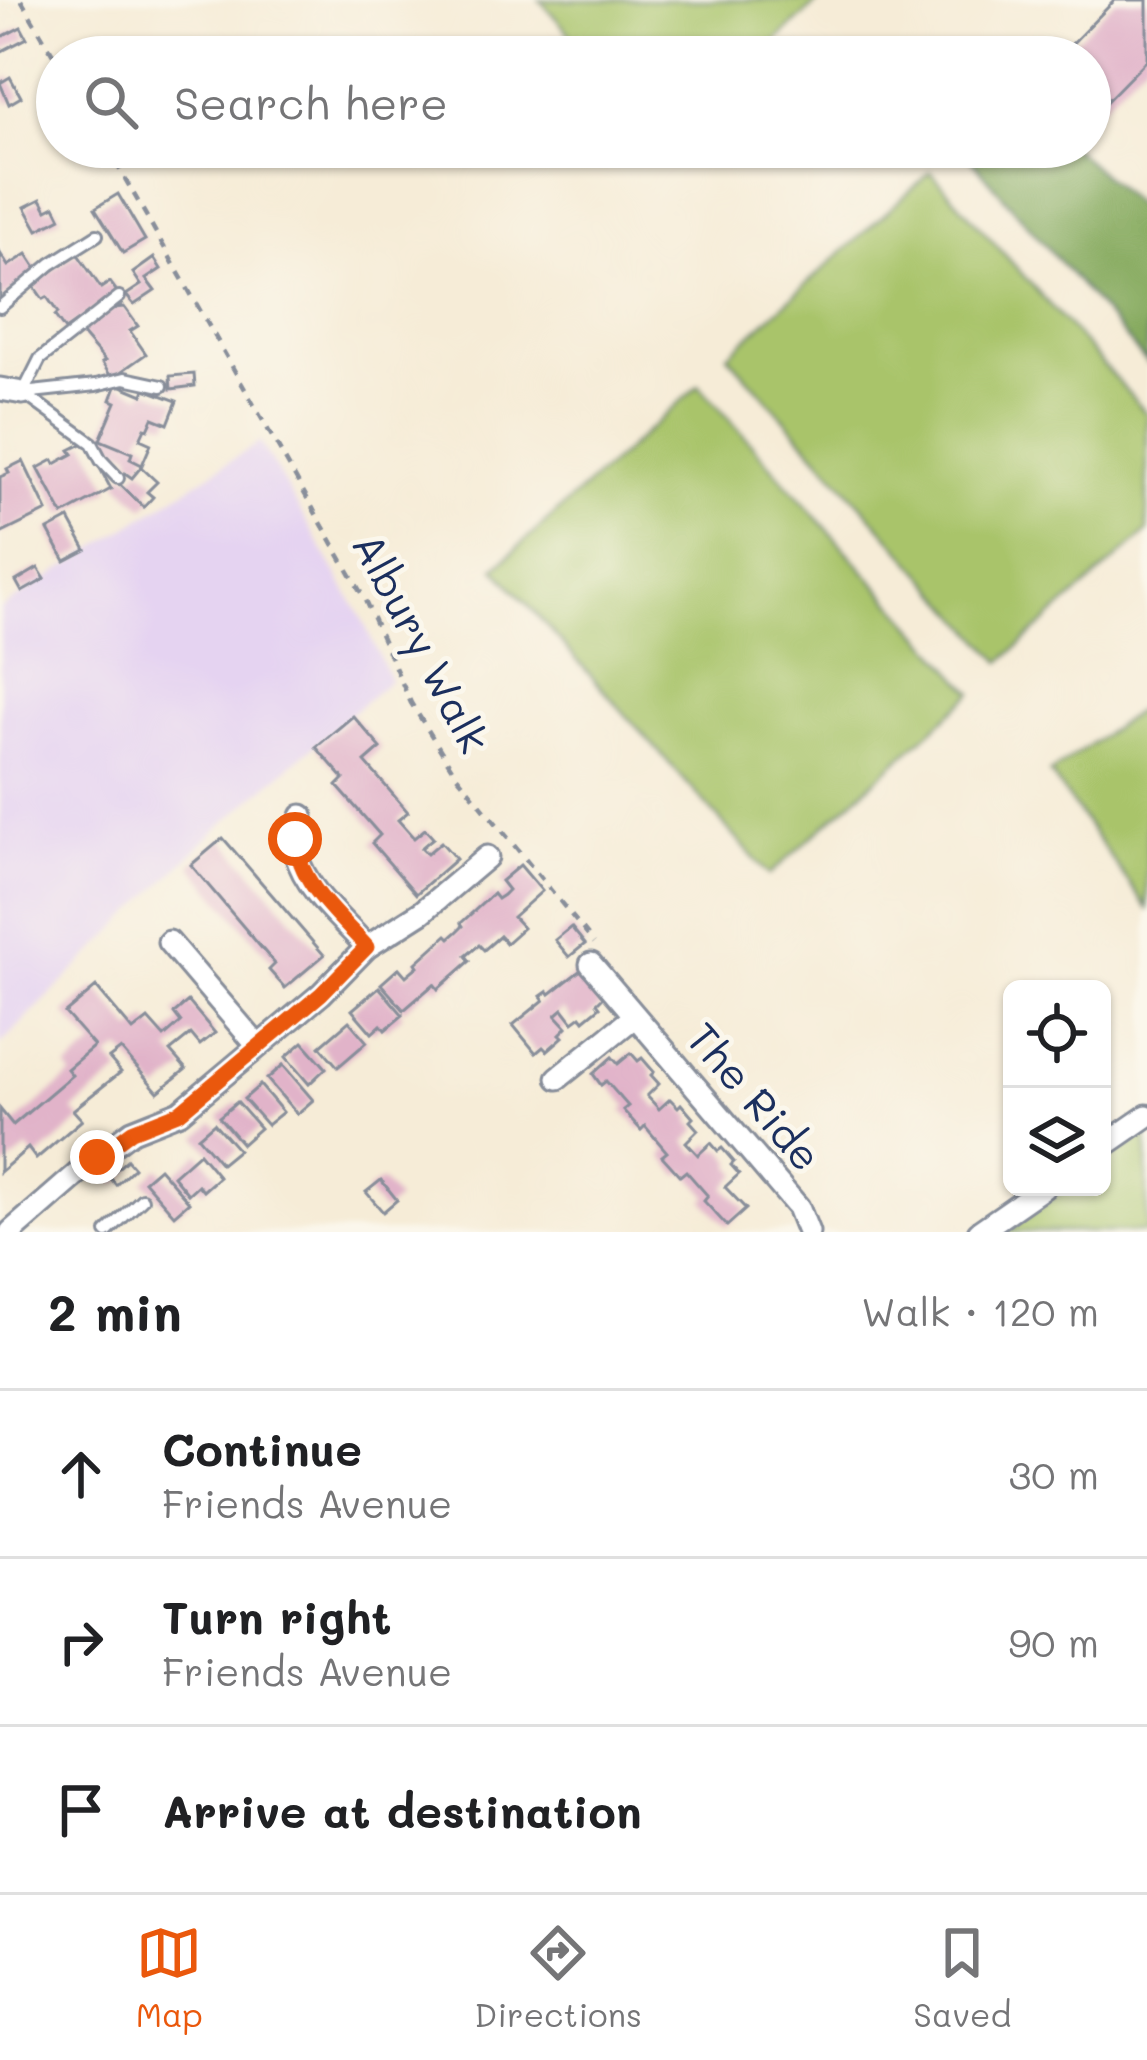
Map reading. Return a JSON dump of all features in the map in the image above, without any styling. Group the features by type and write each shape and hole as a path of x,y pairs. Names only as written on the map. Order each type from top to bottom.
{"street":[{"path":"0,389 23,393"},
{"path":"302,816 295,839 304,872 314,890 367,947"},
{"path":"11,1232 132,1131 180,1112 321,994 367,947 422,912 487,857"},
{"path":"169,941 257,1045"},
{"name":"The Ride","path":"598,960 634,1017 798,1208 808,1232"},
{"name":"The Ride","path":"558,1078 634,1017"},
{"path":"1111,1141 1147,1116"},
{"path":"979,1232 1032,1196"}],"lane":[{"path":"0,307 51,264 97,235"},
{"path":"23,393 40,358 119,297"},
{"path":"23,393 96,386 125,378 162,386"},
{"path":"23,393 92,443 118,478"},
{"path":"107,1232 142,1199"}],"path":[{"path":"21,0 42,36"},
{"name":"Albury Walk","path":"119,168 364,598 411,703 454,773 598,960"}],"shaded area":[{"path":"260,442 361,616 390,680 217,829 0,1045 0,609"}],"green space":[{"path":"540,0 820,0 781,36 572,36"},
{"path":"979,168 1096,168 1147,214 1147,363"},
{"path":"931,172 1147,414 1147,532 1001,662 728,355"},
{"path":"699,385 973,693 769,875 495,568"},
{"path":"1147,704 1147,908 1050,773"},
{"path":"1147,1133 1147,1232 1005,1232 1056,1196 1111,1196 1111,1158"}],"building":[{"path":"1115,0 1147,0 1147,60 1111,97 1111,36 1080,36"},
{"path":"21,27 27,38 0,52 0,38"},
{"path":"10,77 21,97 9,104 0,83"},
{"path":"118,194 145,240 123,253 95,208"},
{"path":"41,199 47,210 55,206 61,218 38,230 25,207"},
{"path":"0,253 8,266 27,254 38,271 0,300"},
{"path":"77,253 101,288 110,282 118,293 65,330 47,297 43,299 33,285"},
{"path":"154,258 161,269 146,279 155,291 134,305 126,295 141,285 133,273"},
{"path":"124,307 138,326 130,331 146,354 112,378 105,361 80,332 114,308"},
{"path":"194,374 195,386 171,389 170,376"},
{"path":"117,384 177,401 168,424 153,418 145,428 140,439 151,444 142,465 130,459 132,453 100,440 116,402 111,400"},
{"path":"86,442 111,489 63,515 38,468 53,460 55,464"},
{"path":"23,461 47,511 0,534 0,477"},
{"path":"141,467 157,482 147,492 153,497 144,507 117,482 125,473 132,478"},
{"path":"69,519 86,550 65,561 48,530"},
{"path":"38,568 45,579 22,592 16,581"},
{"path":"353,716 381,748 365,762 408,812 398,820 414,838 425,829 433,838 421,848 427,854 441,842 456,859 416,894 372,843 380,835 337,786 344,779 316,747"},
{"path":"223,838 324,955 285,988 269,970 275,964 191,865"},
{"path":"520,865 542,891 513,917 523,928 506,943 500,936 484,950 479,945 466,956 470,961 438,989 434,984 404,1010 381,984 399,968 406,976 493,894 497,899 503,895 508,890 501,881"},
{"path":"571,927 585,944 569,957 555,940"},
{"path":"582,969 604,996 597,1003 600,1007 573,1022 563,1009 556,1015 567,1027 560,1034 563,1037 547,1051 543,1047 536,1053 513,1025 544,1000 541,996"},
{"path":"96,987 133,1031 148,1019 164,1037 181,1022 174,1013 188,1001 215,1033 200,1045 191,1034 170,1051 186,1069 158,1092 121,1049 109,1058 121,1072 73,1110 82,1120 36,1159 28,1148 0,1172 0,1109 13,1125 72,1075 67,1069 94,1046 65,1013"},
{"path":"379,987 403,1015 385,1030 381,1025 372,1033 352,1010"},
{"path":"349,1021 367,1042 338,1067 320,1046"},
{"path":"303,1042 326,1068 309,1084 286,1057"},
{"path":"631,1053 654,1072 651,1075 659,1084 647,1096 659,1109 670,1099 693,1118 690,1121 698,1130 686,1142 698,1155 711,1143 734,1162 731,1165 739,1174 725,1187 746,1209 727,1226 686,1171 680,1176 645,1126 641,1130 623,1110 628,1106 606,1081 601,1085 593,1074 612,1057 618,1064"},
{"path":"283,1065 313,1100 297,1114 267,1079"},
{"path":"260,1085 283,1112 267,1125 244,1099"},
{"path":"237,1102 260,1128 242,1144 219,1117"},
{"path":"214,1123 238,1150 221,1164 198,1137"},
{"path":"199,1153 219,1177 203,1191 198,1185 188,1194 173,1176"},
{"path":"127,1160 134,1168 116,1185 109,1176"},
{"path":"159,1168 189,1202 174,1215 144,1181"},
{"path":"381,1180 397,1200 383,1212 366,1192"}],"route":[{"path":"97,1157 132,1131 180,1112 321,994 367,947 314,890 296,855 295,839"}]}
